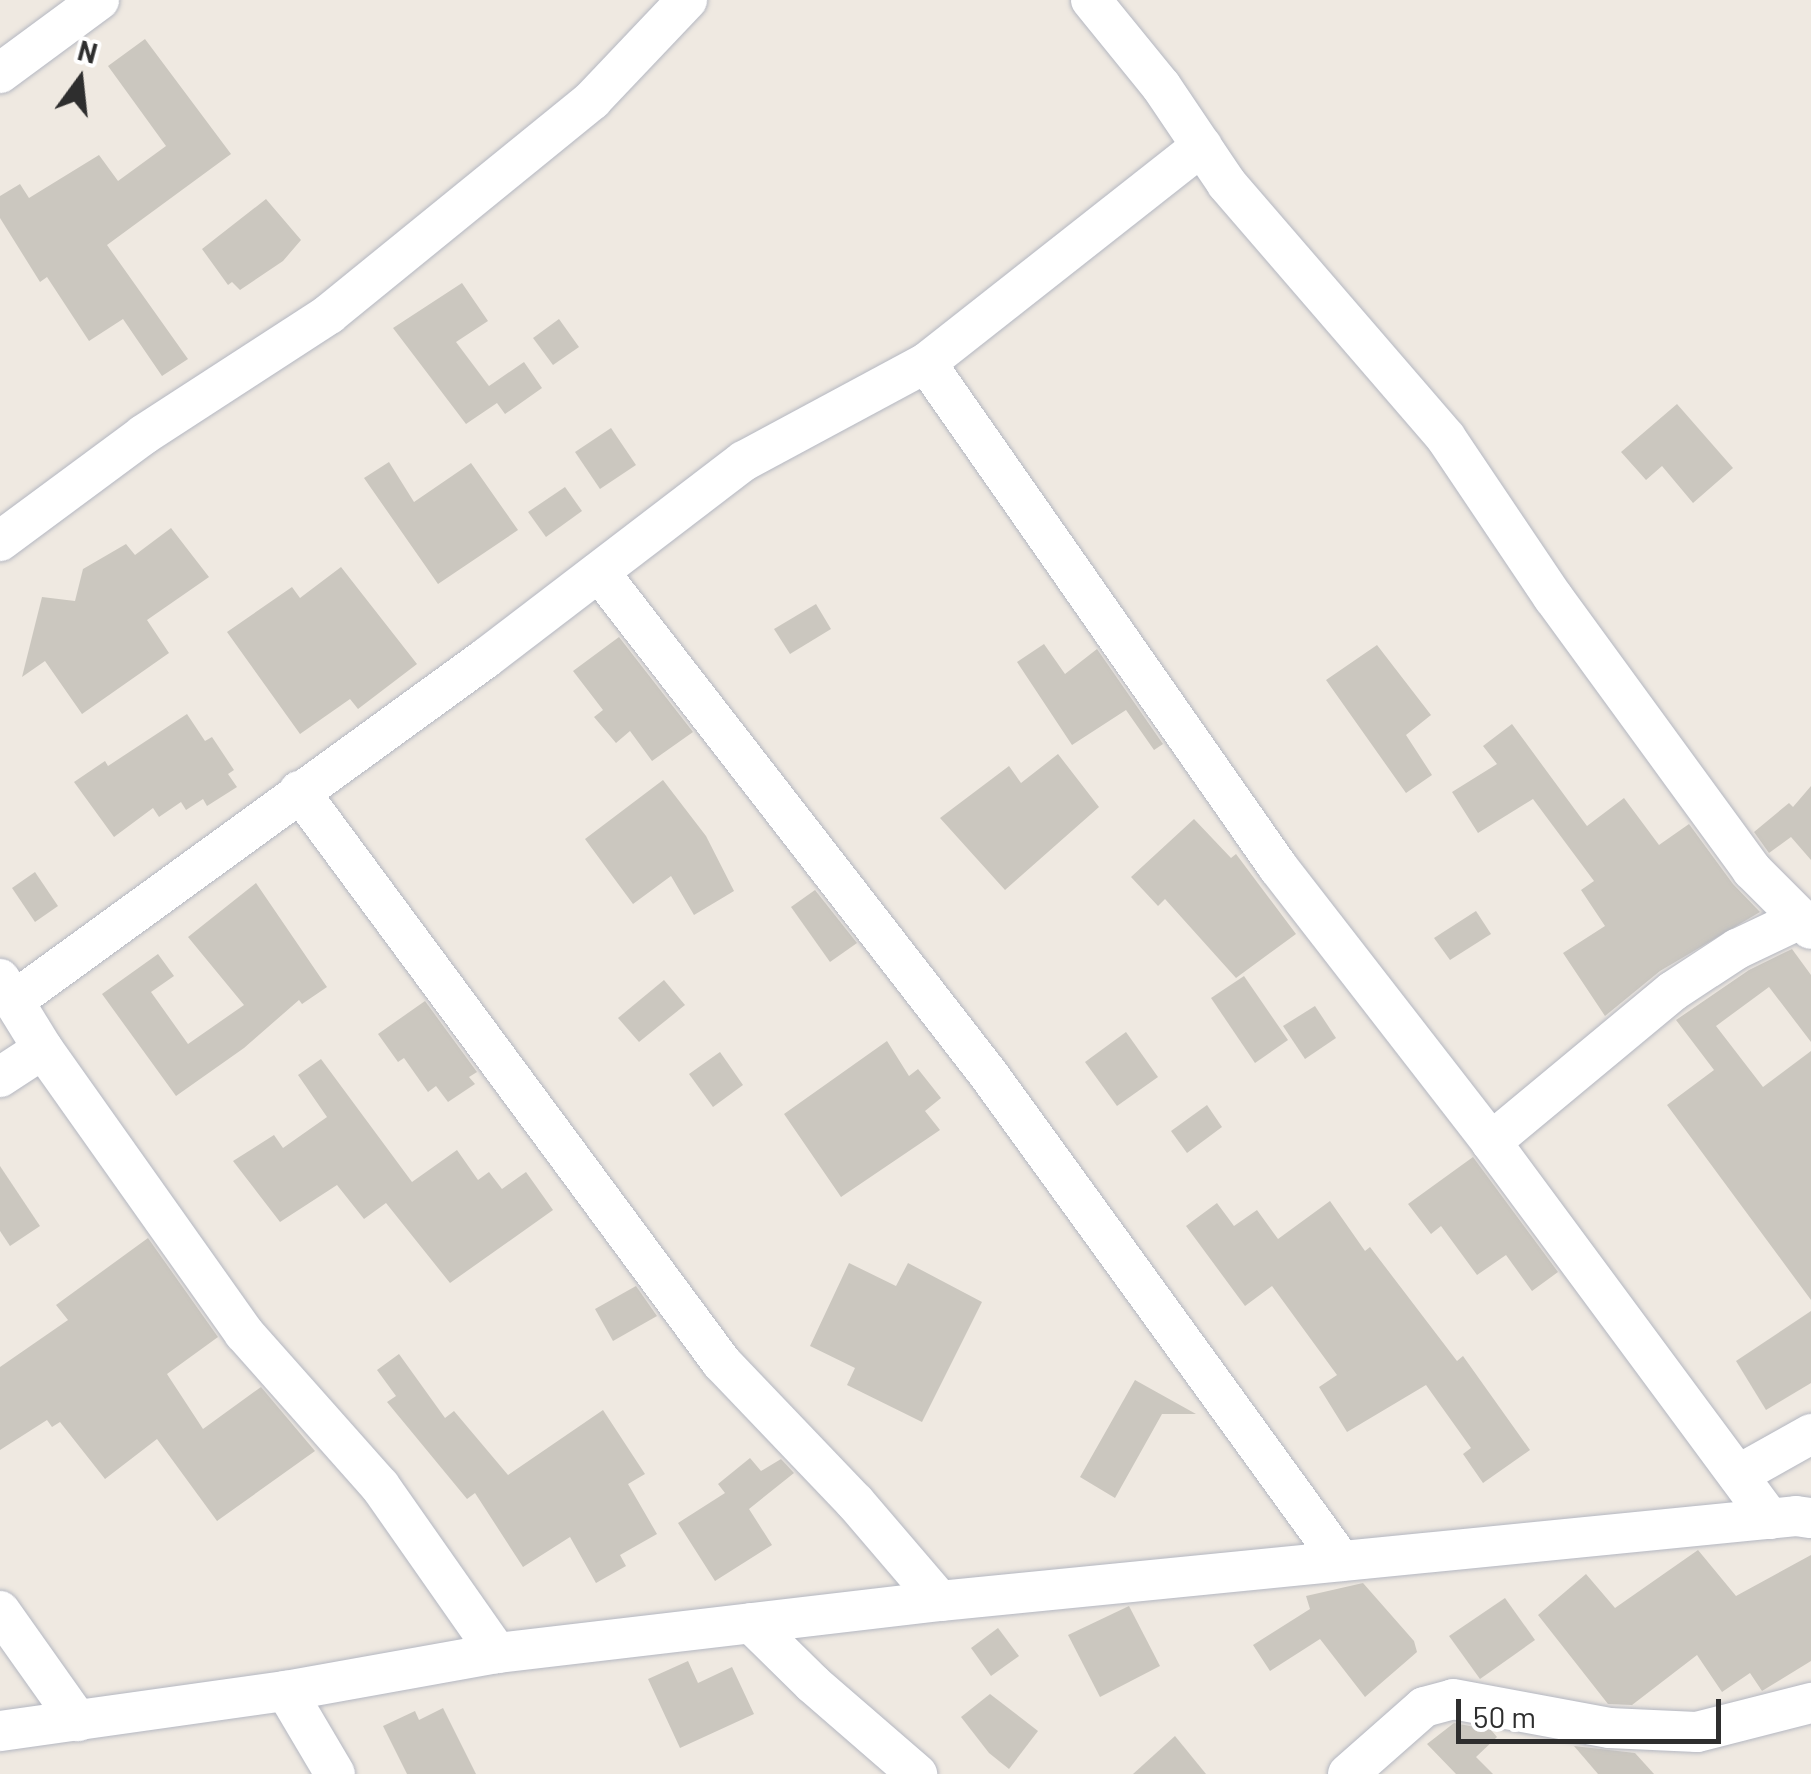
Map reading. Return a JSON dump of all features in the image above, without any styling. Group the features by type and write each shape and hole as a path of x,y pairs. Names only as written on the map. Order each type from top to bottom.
{"street":[{"path":"0,73 99,0"},
{"path":"0,540 144,435 330,314 592,100 687,0"},
{"path":"1090,0 1160,86 1227,184 1446,438 1553,598 1741,855 1805,924 1737,949 1673,991 1491,1142"},
{"path":"497,1653 380,1486 244,1333 43,1049 8,989 299,791 744,461 926,363 1033,274 1202,146"},
{"path":"926,363 1278,867 1491,1142 1770,1518"},
{"path":"599,572 989,1075 1341,1561"},
{"path":"299,791 722,1362 856,1502 940,1600"},
{"path":"0,1077 43,1049"},
{"path":"1738,1475 1811,1434"},
{"path":"0,1731 286,1691 497,1653 940,1600 1770,1518 1811,1518"},
{"path":"0,1611 78,1721"},
{"path":"751,1623 813,1684 917,1774"},
{"path":"286,1691 335,1774"},
{"path":"1348,1774 1424,1707 1453,1699 1608,1728 1698,1732 1811,1703"}],"building":[{"path":"145,39 231,154 107,245 188,359 162,376 123,319 89,341 47,277 40,282 0,218 0,196 20,184 29,198 99,155 118,181 166,146 108,66"},
{"path":"266,199 301,240 283,261 240,290 232,282 228,285 202,249"},
{"path":"462,283 488,321 456,342 489,386 524,362 542,388 505,414 497,403 466,424 393,328"},
{"path":"559,319 579,347 553,365 533,338"},
{"path":"1677,404 1733,468 1693,503 1662,466 1646,480 1621,452"},
{"path":"611,428 636,465 600,489 575,452"},
{"path":"389,462 414,502 471,463 518,530 438,584 364,478"},
{"path":"565,487 582,511 546,537 528,512"},
{"path":"171,528 209,577 147,620 169,653 82,714 45,661 22,677 42,597 75,601 83,569 126,544 135,555"},
{"path":"341,567 417,664 358,709 350,699 300,734 227,632 292,587 300,598"},
{"path":"816,604 831,629 790,654 774,629"},
{"path":"619,637 693,732 652,761 630,731 616,743 594,717 603,710 573,671"},
{"path":"1044,644 1065,674 1097,649 1163,744 1154,750 1126,710 1072,745 1017,662"},
{"path":"1377,645 1431,715 1406,735 1432,775 1406,793 1326,680"},
{"path":"187,714 205,741 212,737 234,770 228,774 237,787 207,806 203,799 186,810 181,802 159,817 153,808 114,837 74,782 105,761 108,766"},
{"path":"1512,724 1587,826 1624,798 1659,845 1689,824 1733,884 1760,912 1660,971 1605,1016 1563,953 1605,926 1581,890 1594,881 1533,799 1478,833 1452,792 1497,764 1483,746"},
{"path":"1058,754 1099,807 1005,890 940,818 1009,766 1021,783"},
{"path":"663,780 706,836 734,891 694,915 671,876 633,904 585,839"},
{"path":"1811,786 1811,860 1791,837 1769,853 1754,832 1789,803 1793,807"},
{"path":"1194,819 1231,858 1236,854 1296,934 1236,978 1165,899 1158,906 1131,877"},
{"path":"35,872 58,906 35,922 12,888"},
{"path":"256,883 327,987 302,1004 299,1000 244,1048 176,1096 102,994 158,954 174,976 151,992 188,1044 244,1005 188,937"},
{"path":"815,890 857,943 830,962 791,907"},
{"path":"1476,911 1491,934 1450,960 1434,938"},
{"path":"1792,949 1811,975 1811,1042 1769,987 1716,1026 1763,1087 1811,1051 1811,1300 1667,1105 1714,1070 1676,1020 1749,970"},
{"path":"1244,976 1288,1040 1255,1063 1211,998"},
{"path":"664,980 685,1005 639,1042 618,1018"},
{"path":"425,1001 477,1072 469,1077 475,1084 448,1102 436,1086 428,1092 404,1058 398,1062 378,1034"},
{"path":"1315,1006 1336,1038 1305,1059 1283,1026"},
{"path":"1126,1032 1158,1077 1117,1106 1085,1062"},
{"path":"887,1041 909,1076 918,1069 941,1098 925,1111 940,1130 841,1197 784,1114"},
{"path":"720,1052 743,1085 713,1107 689,1074"},
{"path":"321,1059 412,1182 457,1150 478,1180 489,1172 502,1189 526,1172 553,1210 450,1283 386,1203 364,1219 337,1185 280,1222 233,1161 274,1135 283,1148 327,1117 298,1075"},
{"path":"1207,1105 1222,1127 1187,1153 1171,1131"},
{"path":"1473,1157 1558,1272 1532,1291 1506,1255 1477,1275 1441,1226 1431,1234 1408,1204"},
{"path":"0,1166 40,1226 10,1246 0,1231"},
{"path":"1330,1201 1365,1251 1370,1247 1457,1361 1463,1356 1530,1450 1483,1483 1463,1454 1471,1448 1426,1385 1347,1432 1319,1387 1337,1375 1272,1286 1245,1306 1186,1226 1217,1203 1234,1226 1257,1210 1278,1239"},
{"path":"148,1238 218,1337 167,1374 203,1429 261,1387 315,1451 217,1521 157,1439 105,1479 60,1422 52,1427 47,1420 0,1450 0,1367 68,1320 56,1305"},
{"path":"849,1263 896,1286 908,1263 982,1302 922,1422 847,1385 855,1368 810,1346"},
{"path":"636,1286 657,1316 613,1341 595,1309"},
{"path":"1811,1311 1811,1383 1766,1410 1736,1361"},
{"path":"399,1354 445,1418 454,1411 508,1475 603,1410 645,1474 628,1484 657,1534 620,1555 626,1566 596,1583 570,1537 523,1567 475,1493 467,1499 387,1402 396,1396 377,1370"},
{"path":"1135,1380 1196,1414 1162,1414 1115,1498 1080,1477"},
{"path":"750,1458 761,1471 781,1459 794,1473 749,1509 772,1545 715,1581 678,1523 725,1493 718,1484"},
{"path":"1698,1550 1736,1596 1811,1555 1811,1661 1762,1691 1750,1673 1722,1692 1697,1655 1632,1705 1608,1704 1538,1615 1586,1574 1615,1608"},
{"path":"1363,1583 1414,1641 1417,1652 1365,1697 1320,1639 1270,1671 1253,1645 1310,1609 1306,1596"},
{"path":"1505,1598 1535,1640 1480,1679 1449,1636"},
{"path":"1129,1606 1160,1666 1100,1697 1068,1635"},
{"path":"998,1628 1019,1656 991,1676 971,1648"},
{"path":"688,1661 698,1683 732,1667 754,1714 680,1748 648,1679"},
{"path":"990,1694 1038,1731 1009,1769 989,1753 961,1717"},
{"path":"443,1708 476,1774 407,1774 383,1726 415,1711 419,1720"},
{"path":"1454,1723 1491,1730 1497,1737 1476,1757 1493,1774 1456,1774 1427,1744"},
{"path":"1175,1736 1206,1774 1133,1774 1165,1745"},
{"path":"1574,1746 1635,1753 1654,1774 1598,1774"}]}
